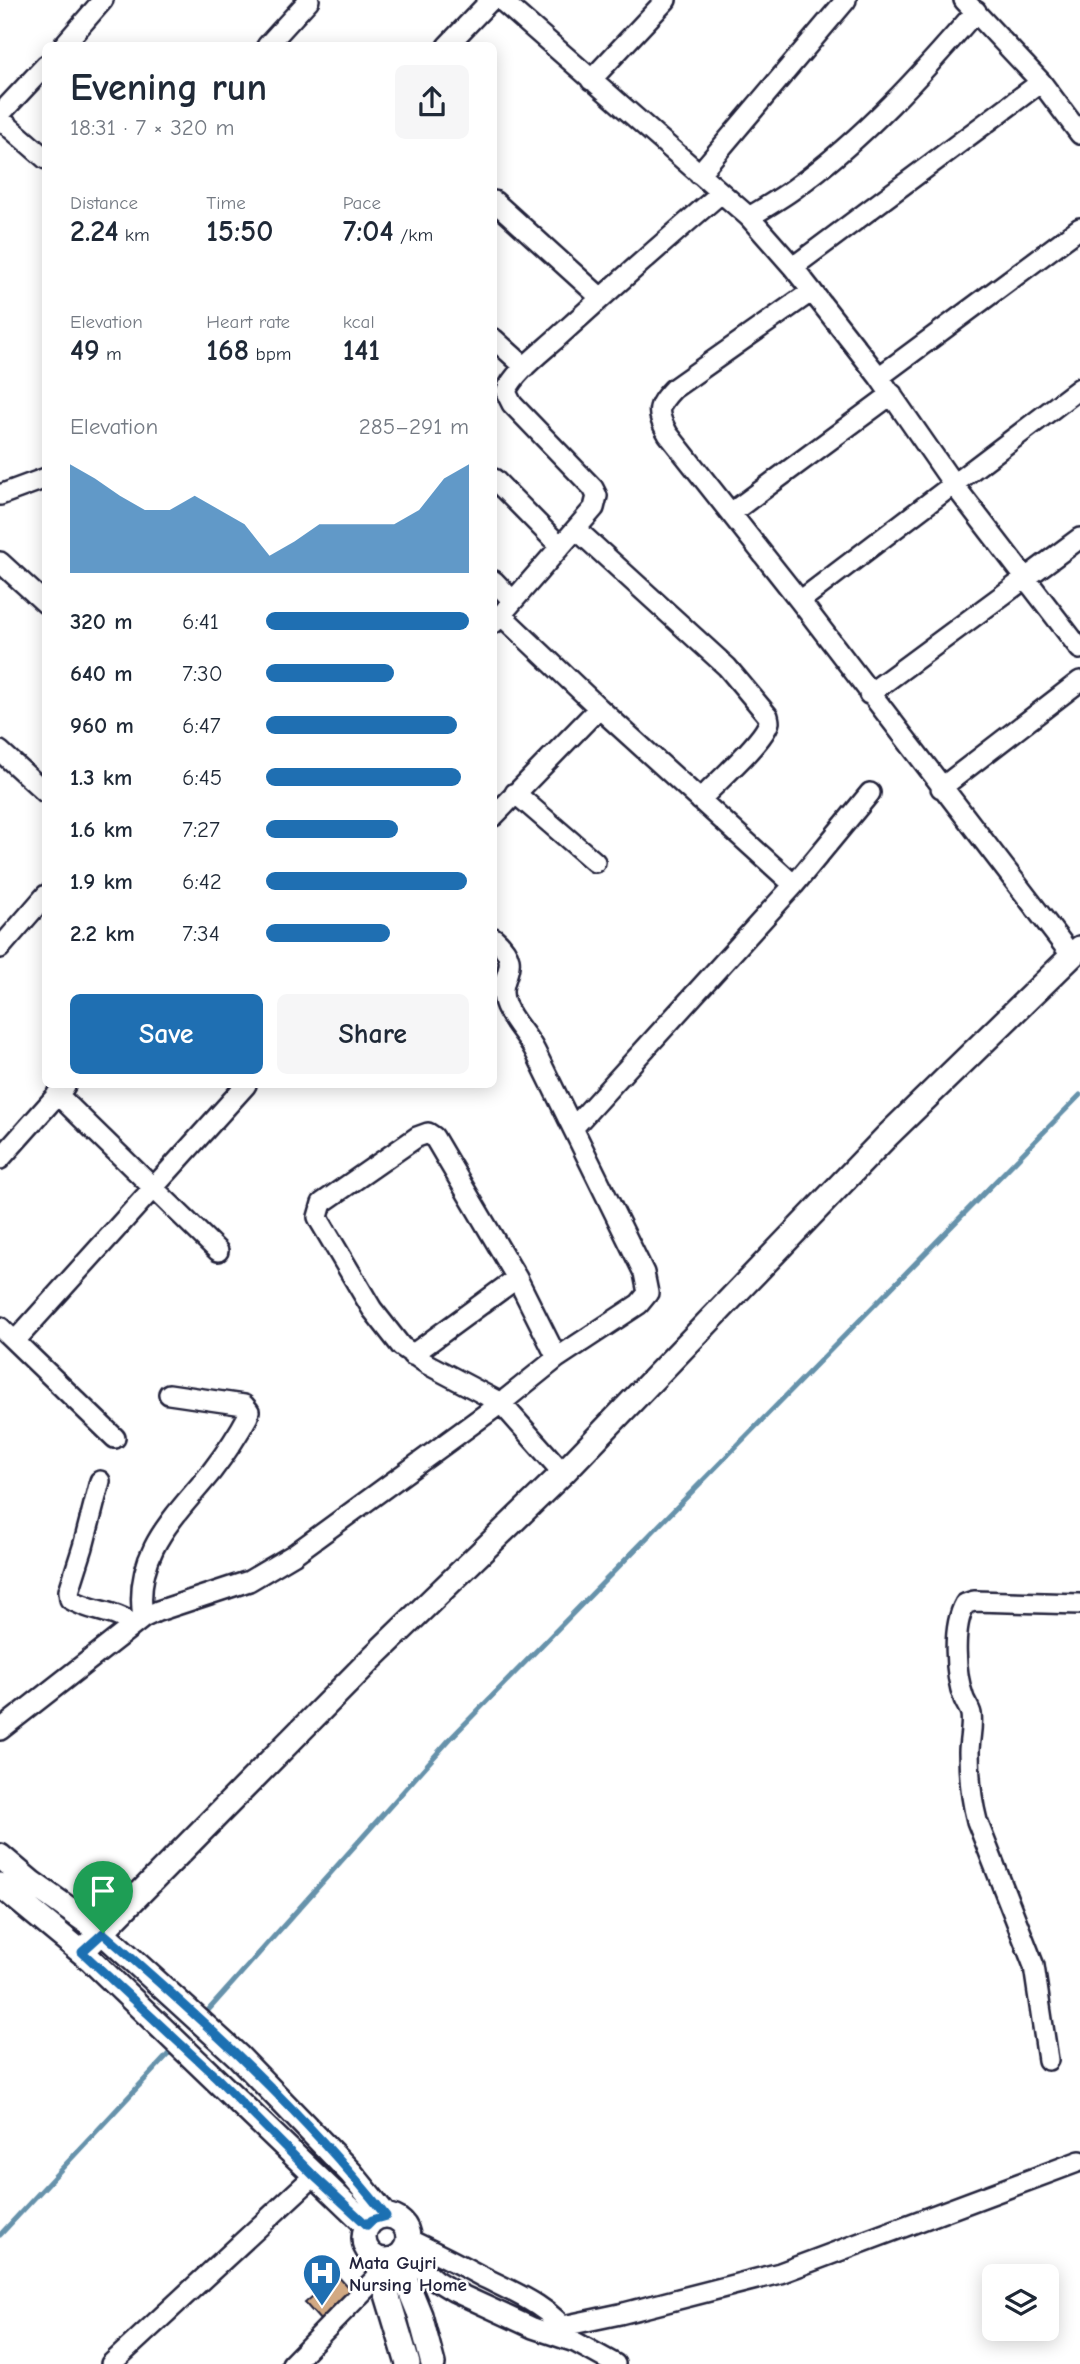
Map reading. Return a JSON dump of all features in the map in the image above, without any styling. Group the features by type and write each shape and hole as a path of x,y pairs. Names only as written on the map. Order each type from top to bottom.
{"main road":[{"path":"82,1952 373,1657 564,1473 887,1136 1076,952"},
{"path":"0,1856 103,1933 238,2056 351,2173 377,2220"},
{"path":"0,1885 82,1952 217,2078 314,2176 377,2220 400,2220 405,2226 393,2256 408,2364"},
{"path":"377,2220 364,2232 365,2247 393,2256 420,2315 433,2364"}],"street":[{"path":"66,42 103,0"},
{"path":"271,42 309,0"},
{"path":"451,42 491,0"},
{"path":"501,0 749,217 793,267 879,377 954,485 1080,649"},
{"path":"591,80 666,0"},
{"path":"699,174 846,0"},
{"path":"749,217 793,189 847,146 892,105 970,5 1041,82 1080,134"},
{"path":"0,114 42,69"},
{"path":"793,267 1041,82"},
{"path":"0,119 42,156"},
{"path":"502,613 594,508 597,496 593,488 508,398 509,386 525,367 601,298 722,193"},
{"path":"497,204 601,298"},
{"path":"879,377 1080,228"},
{"path":"812,291 673,389 658,411 661,421 941,788 1076,952"},
{"path":"497,342 525,367"},
{"path":"800,601 1080,388"},
{"path":"731,513 892,394"},
{"path":"0,495 42,479"},
{"path":"497,481 560,546"},
{"path":"576,530 727,667 768,716 765,730 700,800"},
{"path":"869,694 1080,538"},
{"path":"0,562 42,600"},
{"path":"497,593 502,613 598,708 794,884"},
{"path":"941,788 1080,681"},
{"path":"497,813 598,708"},
{"path":"0,751 42,789"},
{"path":"515,793 595,862"},
{"path":"573,1128 794,884 870,793"},
{"path":"1,943 42,899"},
{"path":"0,1730 139,1621 158,1611 249,1581 293,1555 501,1403 557,1358 639,1304 648,1293 644,1273 529,1038 507,1007 504,982 511,965 507,951 497,941"},
{"path":"15,1341 243,1088"},
{"path":"0,1159 62,1090 152,1188 218,1251"},
{"path":"557,1358 517,1278 438,1142 428,1133 417,1137 329,1196 319,1210 321,1223 372,1309 401,1346 412,1355 501,1403 564,1473"},
{"path":"412,1355 517,1278"},
{"path":"0,1326 115,1438"},
{"path":"139,1621 142,1589 155,1545 168,1523 213,1470 249,1412 244,1405 169,1394"},
{"path":"100,1481 69,1591 70,1599 139,1621"},
{"path":"1048,2060 1034,1966 972,1804 969,1771 971,1712 964,1700 957,1667 958,1631 960,1613 965,1604 974,1601 1080,1604"},
{"path":"563,2326 780,2273 1080,2161"},
{"path":"111,2364 314,2176"},
{"path":"393,2256 478,2304 533,2329 575,2342 615,2364"},
{"path":"292,2364 393,2256 447,2257 551,2314 575,2342"}],"building":[{"path":"337,2275 353,2293 321,2321 305,2303"}],"waterway":[{"path":"204,2015 450,1739 1080,1095"},
{"path":"0,2235 174,2048"}],"place":[{"name":"Mata Gujri Nursing Home","path":"322,2307"}],"route":[{"path":"103,1933 279,2096 351,2173 386,2216 372,2220 367,2225 217,2078 82,1952 103,1933"}]}
